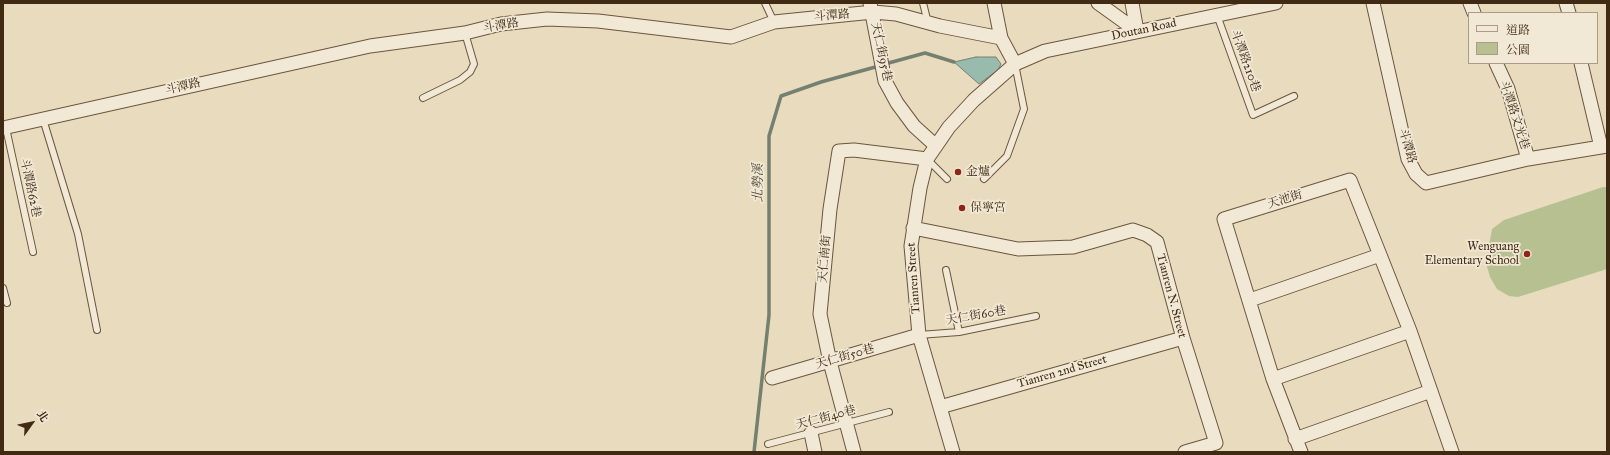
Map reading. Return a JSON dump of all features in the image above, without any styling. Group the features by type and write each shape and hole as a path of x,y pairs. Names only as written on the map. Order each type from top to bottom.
{"street":[{"path":"994,3 1002,38 1015,64"},
{"path":"1098,3 1137,31"},
{"path":"1132,3 1137,31"},
{"name":"Doutan Road","path":"1015,64 1045,51 1217,15 1253,5 1276,3"},
{"name":"斗潭路","path":"1373,3 1408,159 1416,174 1426,183 1528,159"},
{"name":"斗潭路","path":"5,128 370,46 465,33 501,24 547,19 598,21 731,37 774,22 872,8 928,23 1002,38"},
{"name":"天仁街95巷","path":"872,8 885,81 897,103 914,126 936,146"},
{"name":"Tianren Street","path":"953,452 919,335 911,246 912,228 927,159 950,127 974,100 1015,64"},
{"name":"斗潭路文光巷","path":"1496,64 1508,89 1528,159 1604,146"},
{"path":"1581,64 1604,146"},
{"name":"天仁南街","path":"854,452 830,362 820,314 830,209 839,151 854,150 927,159"},
{"name":"天池街","path":"1301,452 1273,379 1224,219 1350,180 1410,331 1451,452"},
{"name":"Tianren N. Street","path":"912,228 1018,249 1073,247 1133,230 1147,235 1157,242 1183,338 1217,448"},
{"path":"1250,300 1380,255"},
{"path":"1273,379 1410,331"},
{"name":"天仁街50巷","path":"772,378 919,335"},
{"name":"Tianren 2nd Street","path":"940,406 1183,338"},
{"path":"1295,439 1431,390"},
{"path":"810,433 815,452"},
{"path":"1185,452 1217,448"}],"lane":[{"path":"764,3 774,22"},
{"path":"923,3 928,23"},
{"name":"斗潭路210巷","path":"1217,15 1253,115 1294,96"},
{"path":"423,98 460,80 470,72 474,64 465,33"},
{"path":"984,179 1007,156 1024,109 1015,64"},
{"path":"42,119 78,234 97,330"},
{"name":"斗潭路62巷","path":"5,128 33,252"},
{"path":"927,159 947,179"},
{"path":"946,270 959,332"},
{"path":"3,288 7,303"},
{"name":"天仁街60巷","path":"919,335 959,332 1036,316"},
{"name":"天仁街40巷","path":"768,444 889,412"}],"green space":[{"path":"1603,187 1607,187 1607,269 1518,297 1509,296 1497,289 1490,277 1486,263 1492,229 1504,220"}],"shaded area":[{"path":"976,57 996,57 1001,64 998,70 979,84 954,62"}],"waterway":[{"name":"北勢溪","path":"885,64 925,53 954,62"},
{"name":"北勢溪","path":"754,452 769,315 769,136 781,96 821,82 879,66"}],"place":[{"name":"金爐","path":"958,172"},
{"name":"保寧宮","path":"962,208"},
{"name":"Wenguang Elementary School","path":"1527,254"}]}
